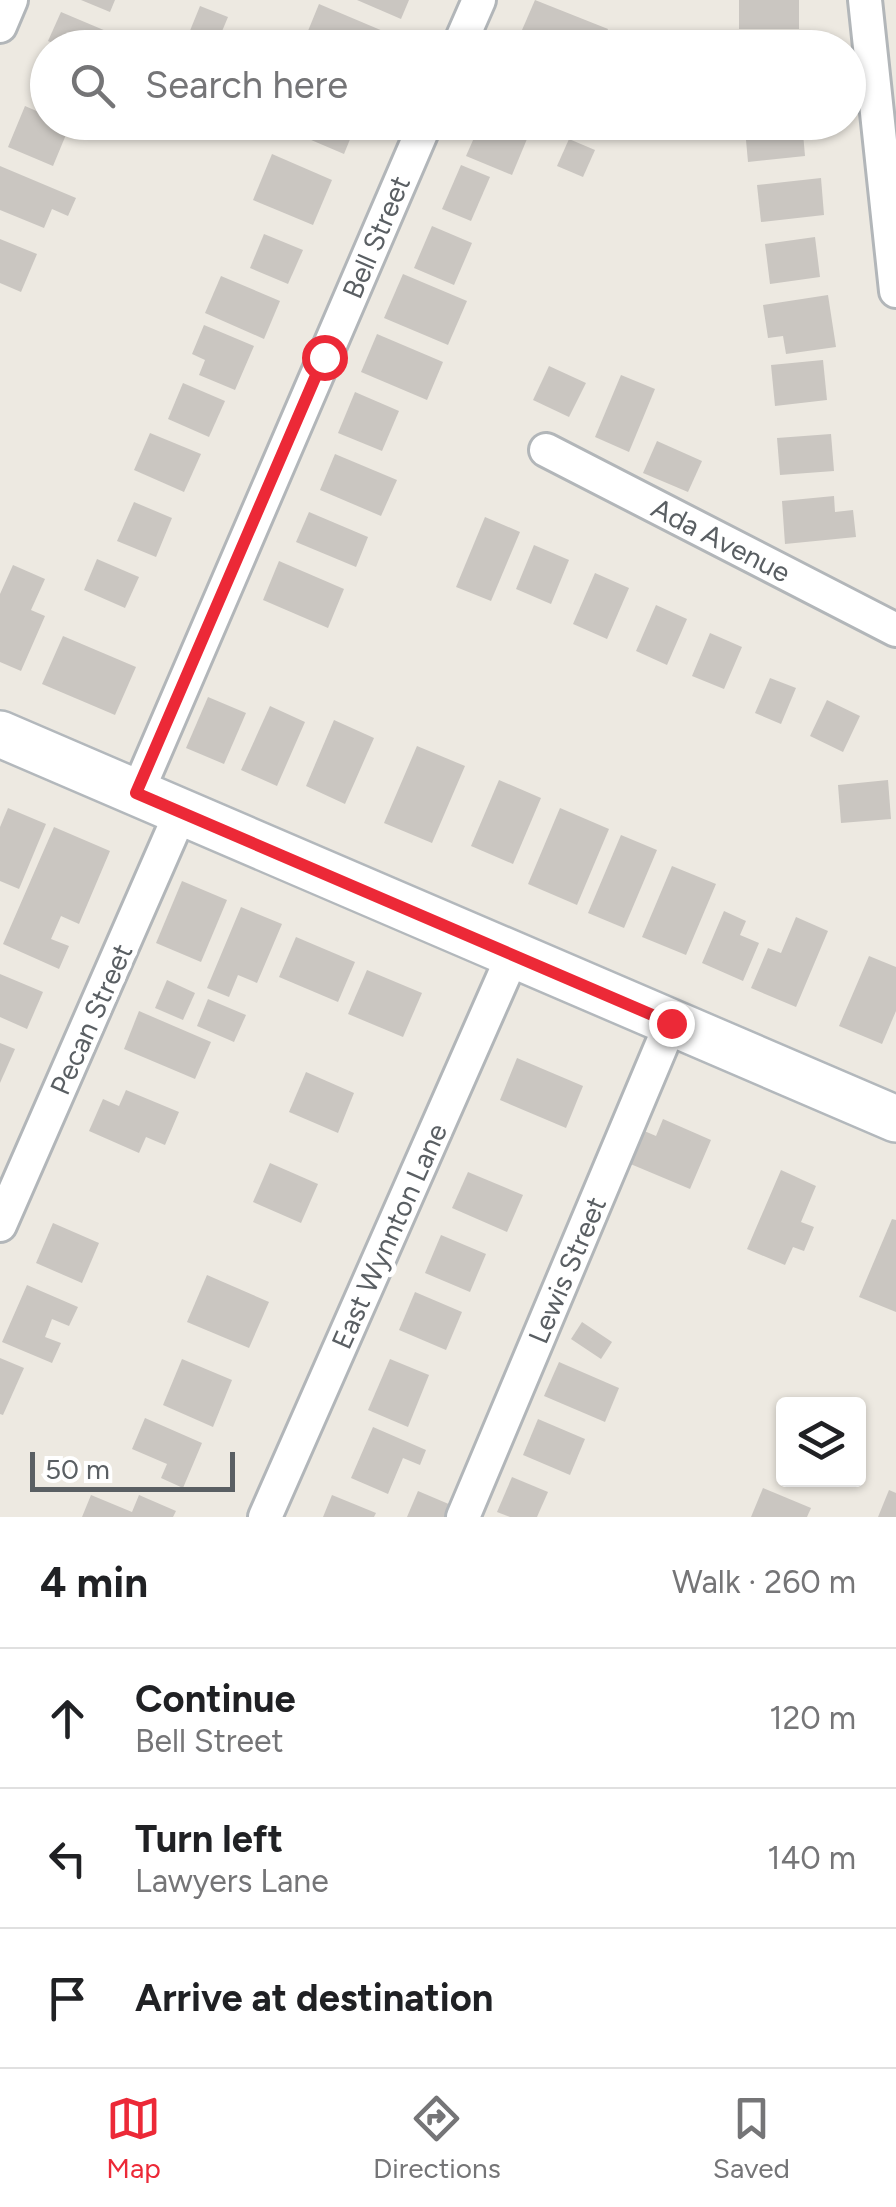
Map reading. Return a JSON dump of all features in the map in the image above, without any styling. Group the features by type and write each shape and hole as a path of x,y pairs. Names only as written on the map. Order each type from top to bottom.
{"street":[{"path":"0,26 11,0"},
{"path":"466,30 478,0"},
{"path":"866,0 896,292"},
{"name":"Bell Street","path":"136,793 418,140"},
{"name":"Ada Avenue","path":"546,450 896,630"},
{"path":"0,734 896,1119"},
{"name":"Pecan Street","path":"0,1225 181,812"},
{"name":"East Wynnton Lane","path":"265,1517 513,955"},
{"name":"Lewis Street","path":"464,1517 671,1023"}],"building":[{"path":"81,0 115,0 110,12"},
{"path":"357,0 409,0 401,19"},
{"path":"535,0 608,29 608,30 522,30"},
{"path":"739,0 799,0 799,29 739,29"},
{"path":"319,4 381,30 308,30"},
{"path":"200,6 228,17 223,30 190,30"},
{"path":"61,12 104,30 53,30"},
{"path":"25,106 30,108 30,140 64,140 53,166 8,147"},
{"path":"311,140 350,140 344,154"},
{"path":"473,140 527,140 512,175 466,156"},
{"path":"569,140 595,150 583,177 557,166"},
{"path":"746,140 804,140 805,156 748,162"},
{"path":"272,154 332,180 313,225 253,200"},
{"path":"461,165 490,177 471,221 442,209"},
{"path":"0,166 76,198 68,216 52,209 44,228 0,210"},
{"path":"821,178 824,215 761,222 757,185"},
{"path":"432,226 472,243 454,285 414,268"},
{"path":"264,234 303,250 288,284 250,268"},
{"path":"815,237 820,277 770,284 765,244"},
{"path":"0,239 37,254 21,292 0,283"},
{"path":"403,274 467,301 448,345 384,318"},
{"path":"221,276 280,301 264,339 205,313"},
{"path":"828,295 836,347 786,354 783,336 768,338 763,305"},
{"path":"204,325 254,346 235,390 199,375 205,360 192,354"},
{"path":"377,334 443,362 427,400 361,372"},
{"path":"823,360 827,400 775,406 771,365"},
{"path":"549,366 586,383 569,417 533,400"},
{"path":"621,375 655,389 629,452 595,437"},
{"path":"183,383 225,401 209,437 168,419"},
{"path":"355,392 399,411 382,451 338,433"},
{"path":"150,433 201,454 184,492 134,470"},
{"path":"831,434 834,471 780,475 777,438"},
{"path":"657,441 702,461 688,492 643,473"},
{"path":"335,454 397,480 381,516 320,490"},
{"path":"834,496 835,512 853,510 856,537 785,544 782,501"},
{"path":"134,502 172,518 156,557 117,541"},
{"path":"309,512 368,537 356,567 296,542"},
{"path":"485,517 520,532 491,601 456,587"},
{"path":"534,545 569,560 551,604 516,589"},
{"path":"97,559 139,577 125,608 84,590"},
{"path":"279,561 344,589 328,628 263,600"},
{"path":"13,565 45,579 31,610 45,616 21,671 0,662 0,594"},
{"path":"595,573 629,588 607,639 573,624"},
{"path":"656,605 687,619 667,665 636,651"},
{"path":"710,633 742,647 724,689 692,676"},
{"path":"63,636 136,667 115,715 42,684"},
{"path":"770,678 796,688 781,724 755,713"},
{"path":"208,697 246,713 224,764 186,748"},
{"path":"827,700 860,716 843,752 810,736"},
{"path":"270,706 305,722 277,786 241,770"},
{"path":"334,720 374,738 345,804 306,786"},
{"path":"417,746 465,766 432,843 384,823"},
{"path":"499,780 541,798 513,864 471,846"},
{"path":"888,780 891,819 841,823 838,785"},
{"path":"8,808 46,824 19,889 0,881 0,827"},
{"path":"560,808 609,829 577,905 528,884"},
{"path":"54,827 110,851 79,924 61,916 51,939 69,946 59,969 3,944"},
{"path":"621,835 657,850 624,928 588,913"},
{"path":"672,866 716,884 686,955 642,937"},
{"path":"182,881 227,900 201,962 156,943"},
{"path":"241,907 282,924 257,983 238,975 229,997 207,988"},
{"path":"724,911 746,921 740,935 759,943 743,981 702,963"},
{"path":"796,917 828,931 796,1007 751,988 768,948 781,953"},
{"path":"296,937 355,962 338,1002 279,977"},
{"path":"869,956 896,967 896,1011 882,1044 839,1026"},
{"path":"367,970 422,993 403,1037 348,1014"},
{"path":"0,974 43,992 27,1029 0,1017"},
{"path":"167,980 195,993 183,1020 155,1008"},
{"path":"208,999 246,1015 234,1042 197,1026"},
{"path":"139,1011 211,1042 195,1079 124,1049"},
{"path":"0,1043 15,1049 0,1083"},
{"path":"517,1058 583,1086 566,1128 500,1100"},
{"path":"306,1072 354,1093 338,1133 289,1112"},
{"path":"126,1090 179,1112 165,1145 146,1137 139,1153 89,1131 103,1099 119,1106"},
{"path":"663,1119 711,1140 690,1189 621,1160 635,1127 656,1136"},
{"path":"270,1163 318,1184 301,1223 253,1202"},
{"path":"781,1170 816,1186 801,1222 814,1227 804,1251 793,1247 785,1265 747,1249"},
{"path":"468,1172 523,1195 507,1232 452,1208"},
{"path":"892,1219 896,1220 896,1312 859,1297"},
{"path":"53,1223 99,1243 82,1283 36,1263"},
{"path":"441,1235 486,1254 470,1292 425,1273"},
{"path":"207,1275 269,1302 249,1348 187,1322"},
{"path":"27,1285 78,1307 69,1326 52,1319 45,1337 61,1343 52,1363 2,1342"},
{"path":"415,1292 462,1312 446,1350 399,1330"},
{"path":"582,1322 612,1342 601,1359 571,1339"},
{"path":"0,1358 24,1368 3,1415 0,1414"},
{"path":"182,1359 232,1380 213,1427 163,1405"},
{"path":"390,1359 429,1375 408,1427 368,1410"},
{"path":"559,1362 619,1388 605,1422 544,1396"},
{"path":"145,1418 202,1443 183,1488 161,1478 167,1464 132,1449"},
{"path":"538,1419 585,1439 570,1475 523,1455"},
{"path":"373,1427 426,1450 420,1465 403,1458 388,1494 351,1478"},
{"path":"512,1477 548,1492 537,1517 510,1517 497,1512"},
{"path":"763,1488 811,1508 807,1517 751,1517"},
{"path":"889,1490 896,1493 896,1517 878,1517"},
{"path":"418,1491 451,1505 446,1517 407,1517"},
{"path":"91,1495 132,1512 139,1495 176,1511 173,1517 82,1517"},
{"path":"332,1495 376,1513 374,1517 323,1517"}],"route":[{"path":"324,357 136,793 671,1023"}]}
